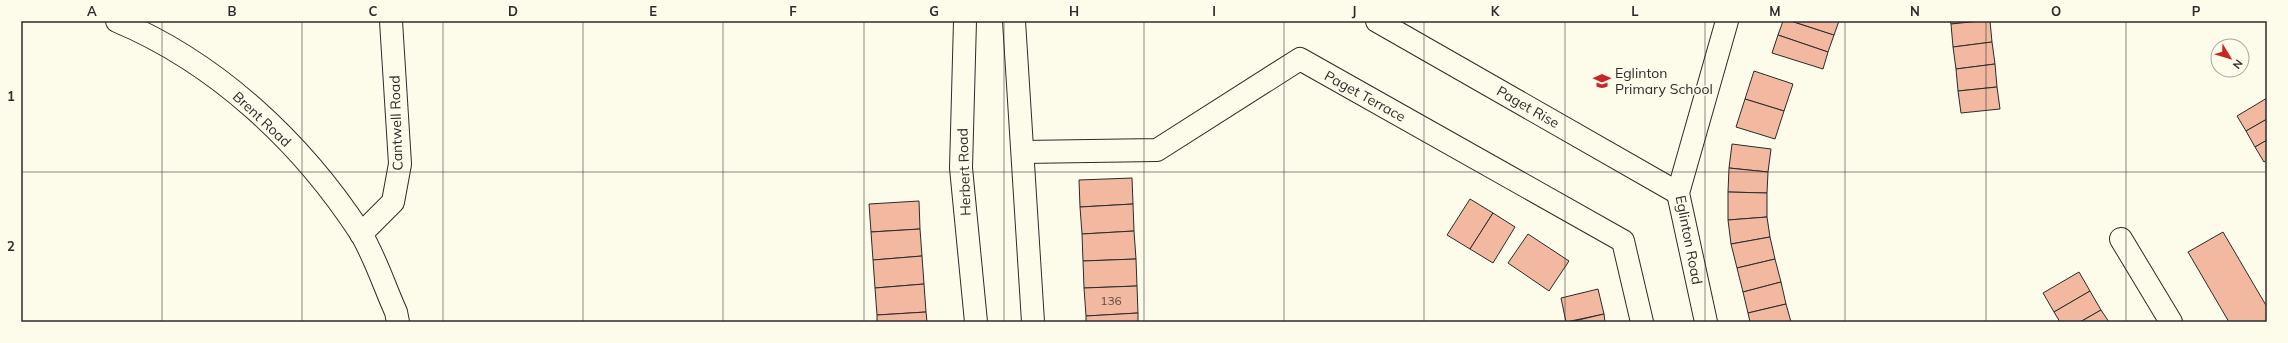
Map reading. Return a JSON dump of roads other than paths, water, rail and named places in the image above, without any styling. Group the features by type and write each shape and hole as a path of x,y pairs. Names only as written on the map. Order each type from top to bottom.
{"street":[{"name":"Brent Road","path":"116,21 188,57 254,108 317,172 360,234"},
{"name":"Cantwell Road","path":"360,234 393,202 400,164 391,21"},
{"name":"Herbert Road","path":"965,21 961,168 976,322"},
{"path":"1014,21 1033,322"},
{"name":"Paget Rise","path":"1377,21 1678,193"},
{"name":"Eglinton Road","path":"1706,322 1678,193 1727,21"},
{"name":"Paget Terrace","path":"1022,152 1157,150 1300,59 1623,241 1642,322"},
{"path":"360,234 396,312 398,322"},
{"path":"2121,239 2171,322"}],"place":[{"name":"Eglinton Primary School","path":"1602,81"}]}
